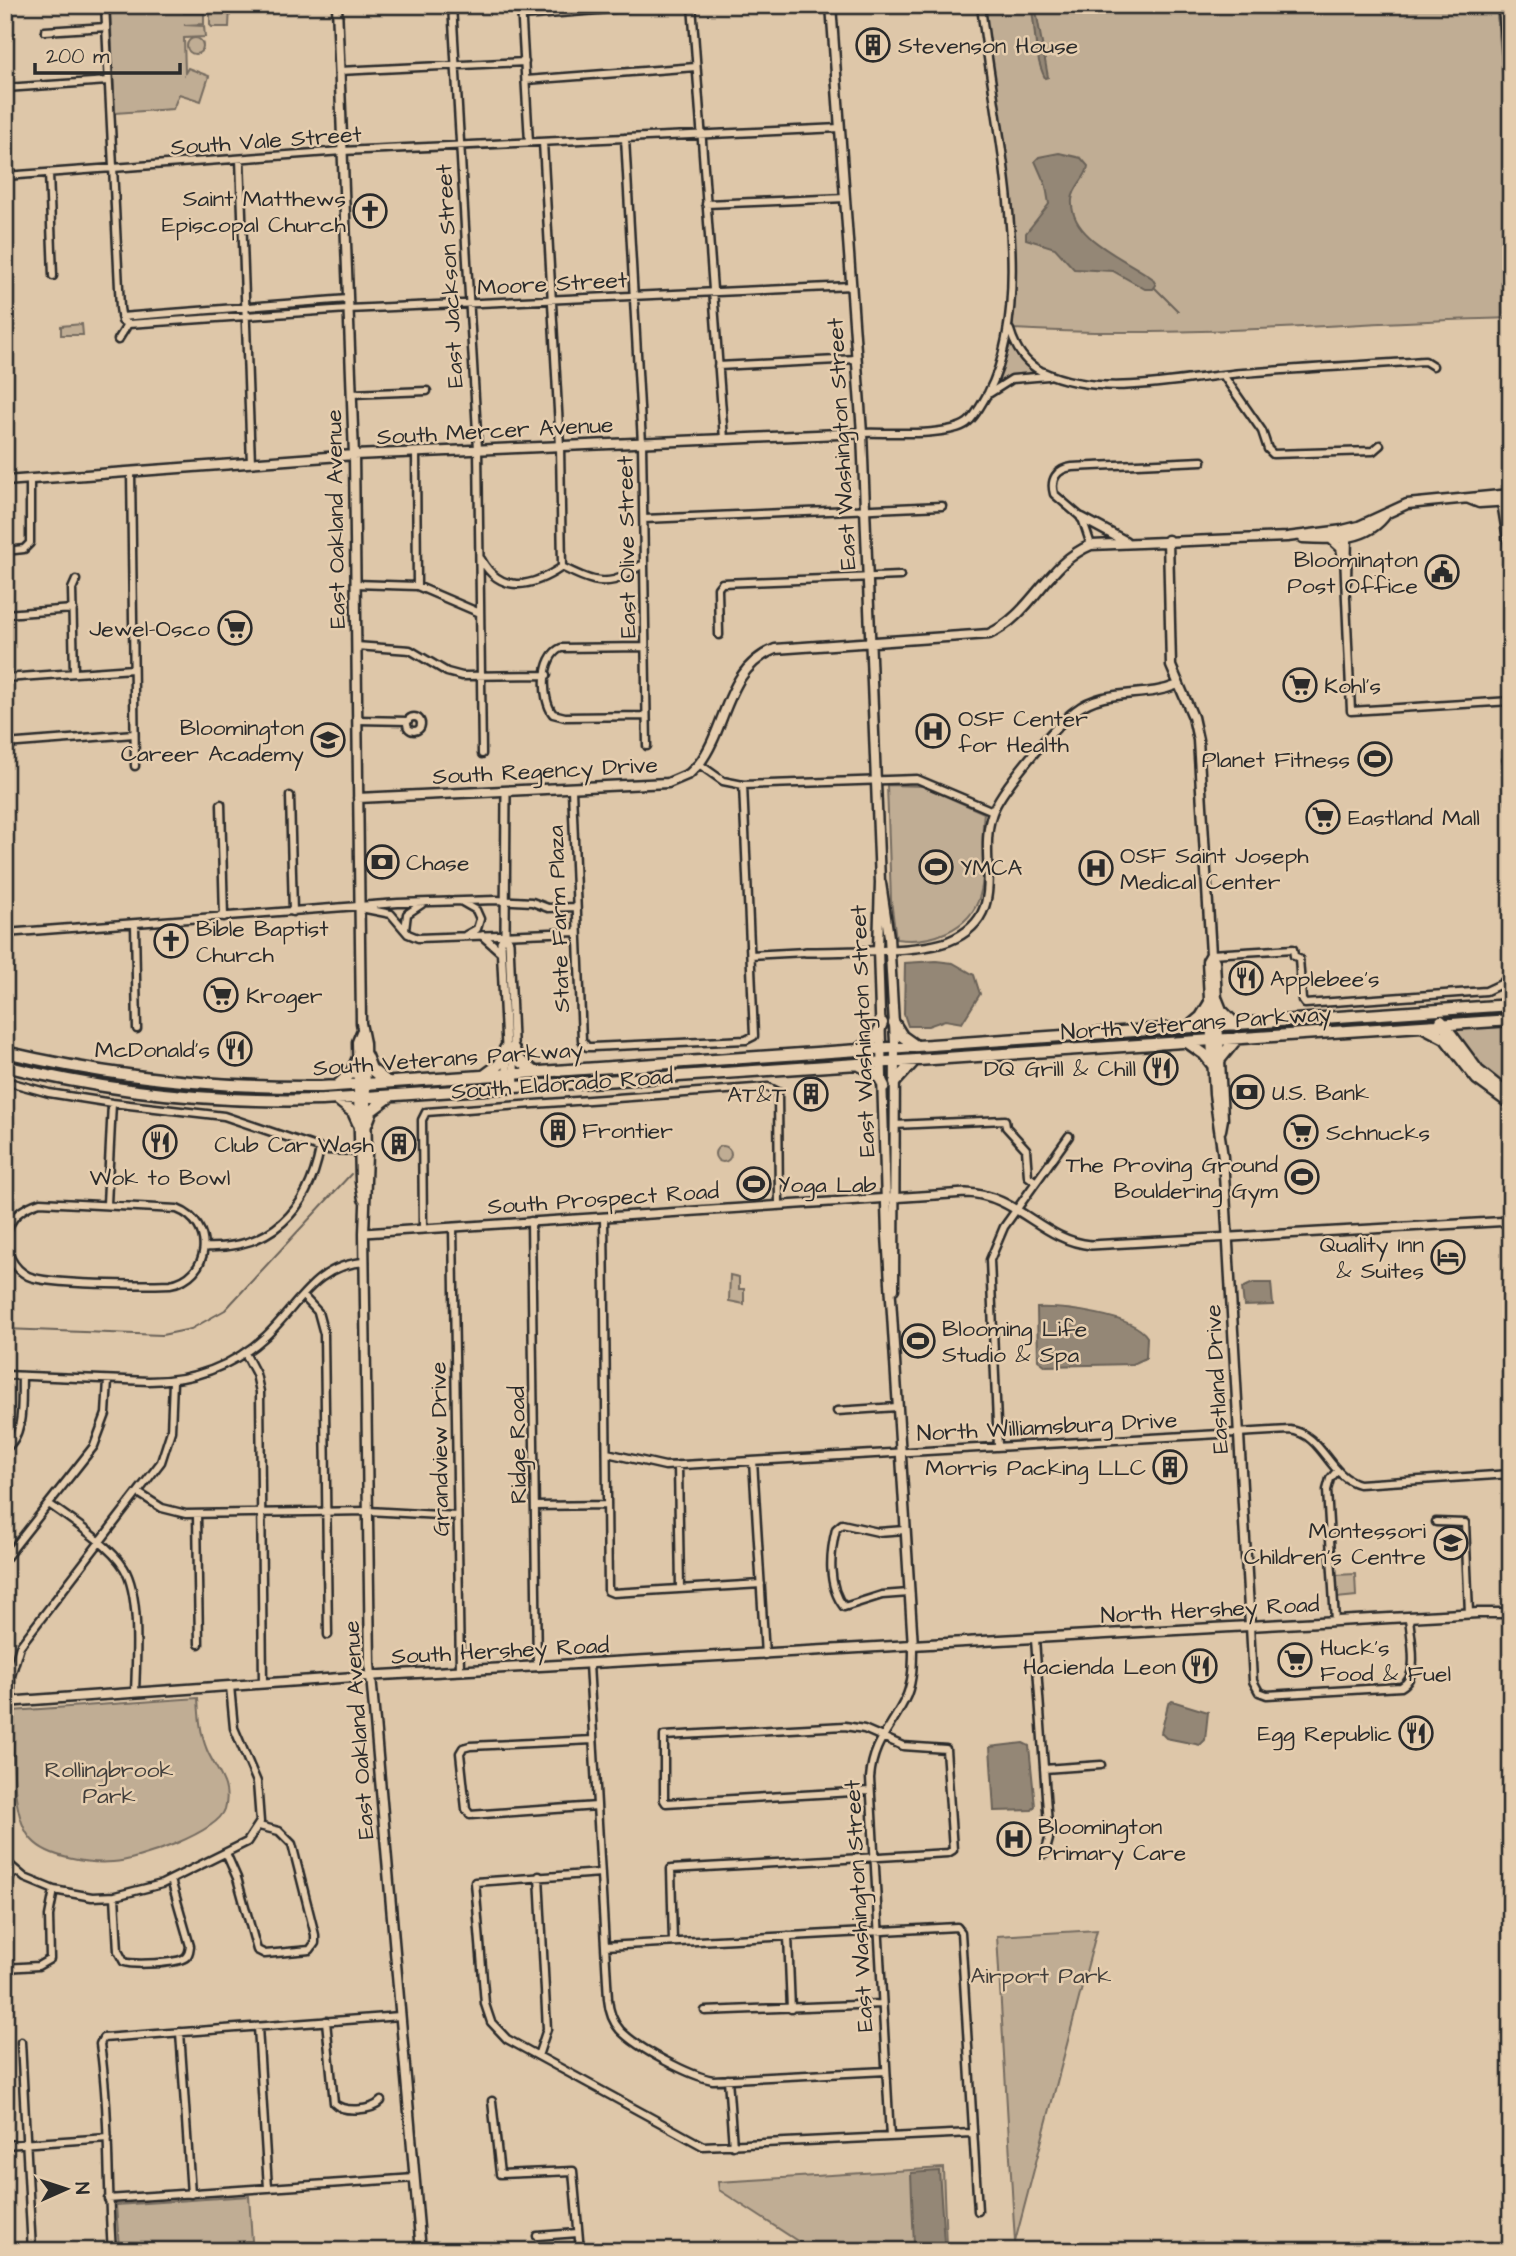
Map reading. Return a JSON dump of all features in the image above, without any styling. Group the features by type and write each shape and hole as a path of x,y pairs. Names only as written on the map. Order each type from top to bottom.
{"highway":[{"path":"1188,1028 1213,1002 1236,1025"},
{"name":"North Veterans Parkway","path":"895,1048 1511,1005"},
{"path":"1422,1011 1445,1024 1478,1071 1511,1097"},
{"name":"North Veterans Parkway","path":"883,1062 1511,1020"},
{"path":"856,1051 876,1038 881,1023"},
{"path":"894,1023 902,1036 916,1047"},
{"path":"1420,1026 1445,1038 1477,1079 1511,1104"},
{"path":"1186,1042 1216,1062 1237,1038"},
{"name":"South Veterans Parkway","path":"5,1052 103,1073 257,1087 337,1086 895,1048"},
{"path":"483,1076 500,1064 509,1049 536,1073"},
{"path":"337,1086 352,1072 361,1058 388,1082"},
{"path":"895,1082 915,1060"},
{"name":"South Veterans Parkway","path":"5,1066 84,1083 179,1096 244,1100 338,1100 883,1062"},
{"path":"857,1065 877,1073 884,1086"},
{"path":"338,1100 363,1123 372,1110 388,1097"}],"main road":[{"name":"East Oakland Avenue","path":"337,5 354,456 361,1032 357,1042 361,1058 365,1205 371,1676 421,2251"},
{"name":"East Washington Street","path":"831,5 862,433 877,780 880,882 878,949 891,1197"},
{"path":"1502,7 1511,76"},
{"name":"South Mercer Avenue","path":"5,481 416,452 862,433"},
{"path":"1287,537 1331,539 1376,527 1387,512 1424,501 1511,494"},
{"path":"1469,499 1479,503 1506,501"},
{"path":"1082,518 1128,542"},
{"path":"699,764 740,676 760,656 784,646 989,634 1010,623 1065,560 1091,545 1346,534"},
{"path":"1331,539 1341,548 1343,558"},
{"name":"Eastland Drive","path":"1168,540 1170,660 1177,685 1193,717 1198,740 1211,954 1207,961 1223,1119 1220,1130 1250,1626"},
{"name":"South Regency Drive","path":"358,799 661,785 684,777 699,764"},
{"name":"East Washington Street","path":"880,882 884,892 890,948 894,1023 891,1306 912,1646"},
{"name":"North Hershey Road","path":"912,1646 1469,1613 1511,1613"},
{"name":"South Hershey Road","path":"8,1701 371,1676 912,1646"}],"street":[{"path":"105,5 121,317 122,321 128,324 118,340"},
{"name":"East Jackson Street","path":"452,5 478,449 482,754"},
{"path":"521,5 529,142"},
{"path":"522,16 662,5"},
{"path":"692,5 724,439"},
{"path":"981,5 1004,163 1011,333 1023,356 1034,367 1054,376"},
{"path":"46,31 106,27"},
{"path":"339,71 525,62"},
{"path":"526,80 696,67"},
{"path":"5,88 108,81"},
{"path":"562,567 560,446 543,142 840,128"},
{"name":"East Olive Street","path":"625,138 642,443 647,746"},
{"name":"South Vale Street","path":"5,176 342,151 543,142"},
{"path":"240,159 251,463"},
{"path":"49,173 53,276"},
{"path":"706,204 845,198"},
{"name":"Moore Street","path":"121,317 245,307 469,303 851,286"},
{"name":"Moore Street","path":"128,324 246,316 348,304"},
{"path":"862,433 951,429 962,426 973,417 986,396 1002,358 1009,317"},
{"path":"718,366 857,359"},
{"path":"986,396 1012,379 1054,376 1118,387 1223,375 1425,361 1433,366"},
{"path":"1223,375 1262,431 1273,454 1373,451 1380,445"},
{"path":"351,394 427,391"},
{"path":"416,452 417,586"},
{"path":"1091,545 1082,518 1054,495 1054,478 1063,468 1202,461"},
{"path":"131,472 135,766"},
{"path":"5,551 29,546 30,479"},
{"path":"1506,501 1511,564"},
{"path":"644,519 942,506"},
{"path":"1346,534 1343,558 1346,587"},
{"path":"1346,534 1352,711 1511,701"},
{"path":"480,556 493,575 515,585 535,583 562,567"},
{"path":"562,567 589,580 603,582 620,578 644,564"},
{"path":"719,635 718,588 722,583 900,576"},
{"path":"74,673 73,609 76,580"},
{"path":"355,584 417,586 480,613"},
{"path":"5,614 73,609"},
{"path":"356,646 398,647 420,654 454,675 547,675"},
{"path":"645,647 558,649 548,657 547,701 553,714 565,717 646,716"},
{"path":"5,678 134,669"},
{"path":"751,955 878,949 947,942 968,929 986,903 990,884 988,834 993,811 1007,789 1075,711 1104,696 1157,691 1177,685"},
{"path":"357,720 408,721"},
{"path":"1511,721 1511,803"},
{"path":"5,744 134,734"},
{"path":"699,764 723,780 743,785 904,779 928,782 993,811"},
{"name":"State Farm Plaza","path":"572,789 582,1040 587,1047 752,1038 743,785"},
{"path":"506,792 504,901 505,935 509,942 510,965 509,1049"},
{"path":"290,796 292,912"},
{"path":"221,804 224,917"},
{"path":"5,933 398,903 504,901 532,902 548,908 576,907"},
{"path":"460,902 476,910 480,919 477,929 461,937"},
{"path":"393,915 398,903"},
{"path":"405,931 407,914 423,903"},
{"path":"359,907 393,915 405,931 418,938 577,932"},
{"path":"135,924 137,1029"},
{"path":"505,935 501,942 512,1089"},
{"path":"483,936 493,942 502,954"},
{"path":"1211,954 1293,949 1294,956 1299,958 1302,1000 1305,1004 1486,991 1498,986 1511,975"},
{"path":"504,982 510,965"},
{"path":"5,1081 49,1093 224,1116 320,1149 363,1151"},
{"name":"South Eldorado Road","path":"423,1229 422,1120 426,1112 755,1088 776,1090 779,1205"},
{"path":"107,1204 112,1103"},
{"path":"894,1125 1005,1120 1006,1127 1026,1149 1028,1177 1036,1182"},
{"path":"998,1446 990,1260 996,1241 1017,1208 1069,1136"},
{"path":"204,1247 247,1242 280,1225 308,1190 320,1149"},
{"name":"South Prospect Road","path":"364,1233 980,1193 1017,1208 1054,1234 1085,1244 1511,1221"},
{"path":"47,1202 171,1207 184,1211 200,1226 204,1247 201,1262 194,1273 170,1284 41,1279 22,1272 12,1262 7,1245 14,1218 25,1208 47,1202"},
{"path":"604,1217 606,1586 610,1593 761,1584"},
{"name":"Ridge Road","path":"531,1221 537,1667"},
{"name":"Grandview Drive","path":"453,1227 460,1671"},
{"path":"5,1266 12,1262"},
{"path":"5,1375 173,1381 212,1371 245,1353 332,1268 365,1262"},
{"path":"303,1296 318,1312 323,1326 328,1635"},
{"path":"245,1353 260,1392 263,1684"},
{"path":"5,1449 12,1445 18,1429 22,1376"},
{"path":"5,1559 98,1438 106,1414 108,1380"},
{"path":"8,1701 10,1660 157,1470 167,1445 173,1381"},
{"path":"837,1411 897,1407"},
{"name":"North Williamsburg Drive","path":"607,1453 629,1456 656,1465 678,1465 1290,1430 1302,1433 1314,1442 1337,1471 1347,1479 1363,1484 1511,1474"},
{"path":"753,1461 765,1655"},
{"path":"678,1465 680,1588"},
{"path":"1335,1621 1327,1490 1330,1479 1337,1471"},
{"path":"140,1493 167,1510 197,1514 368,1511 457,1516"},
{"path":"49,1504 118,1559 132,1586 135,1693"},
{"path":"535,1506 607,1505"},
{"path":"197,1514 199,1644"},
{"path":"1436,1522 1465,1523 1469,1613"},
{"path":"905,1531 878,1532 842,1524 836,1529 831,1551 834,1584 844,1607 882,1595 909,1593"},
{"path":"1250,1626 1253,1681 1256,1689 1263,1694 1401,1687 1409,1682 1413,1672 1409,1617"},
{"path":"1035,1639 1049,1839 1045,1854"},
{"name":"East Washington Street","path":"890,2137 870,1791 872,1760 881,1737 908,1691 913,1672 912,1646"},
{"path":"589,1664 610,2013 629,2038 696,2075 728,2079 886,2071"},
{"path":"5,1861 15,1871 54,1890 84,1896 115,1896 171,1880 247,1842 259,1826 256,1777 234,1728 230,1686"},
{"path":"673,1942 670,1870 953,1851 947,1749 904,1746 864,1729 839,1726 664,1736 665,1802 870,1791"},
{"path":"593,1740 470,1745 460,1753 466,1809 470,1815 597,1806"},
{"path":"1044,1769 1101,1765"},
{"path":"226,1853 240,1888 257,1950 265,1954 310,1950 315,1935 292,1844 279,1831 259,1826"},
{"path":"5,1883 15,1871"},
{"path":"601,1872 475,1882 485,2004 490,2020 502,2036 696,2143 733,2146 972,2133"},
{"path":"538,2056 547,2029 539,1876"},
{"path":"115,1896 118,1951 124,1962 180,1960 187,1955 190,1946 171,1880"},
{"path":"5,1968 38,1966 50,1959 49,1916 54,1890"},
{"path":"605,1946 951,1925 959,1928 978,2211"},
{"path":"788,1936 791,2009"},
{"path":"705,2011 882,2004"},
{"path":"112,2251 108,2199 108,2138 100,2044 103,2038 400,2016"},
{"path":"326,2021 336,2106 343,2109 376,2107 381,2101"},
{"path":"258,2027 268,2188"},
{"path":"180,2032 191,2194"},
{"path":"21,2042 29,2144 32,2251"},
{"path":"728,2079 733,2146"},
{"path":"492,2101 500,2174 573,2171 580,2251"},
{"path":"5,2146 108,2138"},
{"path":"108,2199 415,2178"},
{"path":"537,2236 578,2233"}],"green space":[{"path":"183,5 184,13 204,13 204,24 184,25 204,26 205,37 184,38 185,73 188,68 209,76 201,101 179,94 173,109 115,113 110,7"},
{"path":"984,5 1496,5 1511,157 1511,318 1200,331 1075,332 1013,329 1004,141"},
{"path":"230,7 229,27 212,27 210,10"},
{"path":"195,38 201,40 201,52 195,54 189,52 187,46 189,40"},
{"path":"340,302 339,306 251,310 251,309"},
{"path":"239,310 237,314 127,319"},
{"path":"82,324 83,335 61,335 61,326"},
{"path":"1011,343 1033,372 1000,381 997,378"},
{"name":"YMCA","path":"887,785 923,786 984,813 980,895 968,917 958,926 935,937 896,939 891,900"},
{"path":"1511,1025 1511,1093 1488,1077 1452,1030"},
{"path":"723,1146 729,1148 729,1160 723,1162 717,1160 715,1154 717,1148"},
{"path":"730,1275 739,1277 739,1289 744,1289 744,1304 729,1301"},
{"path":"1355,1574 1356,1596 1337,1598 1336,1575"},
{"name":"Rollingbrook Park","path":"198,1698 205,1744 225,1785 227,1800 219,1818 193,1836 175,1844 140,1857 113,1862 70,1858 48,1851 32,1840 19,1814 16,1797 12,1711"},
{"name":"Airport Park","path":"1097,1930 1015,2242 997,1936"},
{"path":"943,2168 946,2246 813,2251 719,2190 718,2182"},
{"path":"249,2196 252,2241 119,2249 116,2205"}],"shaded area":[{"path":"1031,5 1035,5 1048,77 1045,78 1037,52"},
{"path":"1059,153 1081,158 1088,166 1072,200 1074,214 1080,226 1089,237 1152,278 1156,285 1153,289 1145,289 1113,271 1074,269 1055,248 1026,239 1026,233 1049,204 1046,186 1035,161 1039,157"},
{"path":"905,963 953,963 974,975 980,994 962,1023 945,1020 928,1026 908,1026 904,1014"},
{"path":"1253,1283 1271,1283 1273,1305 1244,1306 1242,1288"},
{"path":"1037,1308 1079,1311 1128,1323 1140,1329 1147,1337 1146,1358 1133,1364 1046,1366 1038,1360"},
{"path":"1172,1701 1208,1712 1205,1740 1200,1745 1166,1738 1161,1733 1168,1704"},
{"path":"1023,1743 1029,1746 1035,1806 1032,1810 994,1811 990,1747"},
{"path":"939,2171 944,2243 914,2246 911,2173"}],"waterway":[{"path":"1155,288 1178,311"},
{"path":"1501,997 1511,994"},
{"path":"5,1329 162,1335 191,1329 225,1310 351,1174"}],"place":[{"name":"Stevenson House","path":"873,45"},
{"name":"Saint Matthews Episcopal Church","path":"370,211"},
{"name":"Bloomington Post Office","path":"1442,572"},
{"name":"Jewel-Osco","path":"235,628"},
{"name":"Kohl's","path":"1300,685"},
{"name":"OSF Center for Health","path":"933,731"},
{"name":"Bloomington Career Academy","path":"328,740"},
{"name":"Planet Fitness","path":"1375,759"},
{"name":"Eastland Mall","path":"1323,817"},
{"name":"Chase","path":"382,862"},
{"name":"YMCA","path":"936,867"},
{"name":"OSF Saint Joseph Medical Center","path":"1096,868"},
{"name":"Bible Baptist Church","path":"171,941"},
{"name":"Applebee's","path":"1246,978"},
{"name":"Kroger","path":"221,995"},
{"name":"McDonald's","path":"235,1049"},
{"name":"DQ Grill & Chill","path":"1161,1068"},
{"name":"U.S. Bank","path":"1247,1092"},
{"name":"AT&T","path":"811,1094"},
{"name":"Frontier","path":"558,1130"},
{"name":"Schnucks","path":"1301,1132"},
{"name":"Wok to Bowl","path":"160,1142"},
{"name":"Club Car Wash","path":"399,1144"},
{"name":"The Proving Ground Bouldering Gym","path":"1302,1177"},
{"name":"Yoga Lab","path":"754,1184"},
{"name":"Quality Inn & Suites","path":"1448,1257"},
{"name":"Blooming Life Studio & Spa","path":"918,1341"},
{"name":"Morris Packing LLC","path":"1170,1467"},
{"name":"Montessori Children's Centre","path":"1451,1543"},
{"name":"Huck's Food & Fuel","path":"1295,1660"},
{"name":"Hacienda Leon","path":"1200,1666"},
{"name":"Egg Republic","path":"1416,1733"},
{"name":"Bloomington Primary Care","path":"1014,1839"}]}
